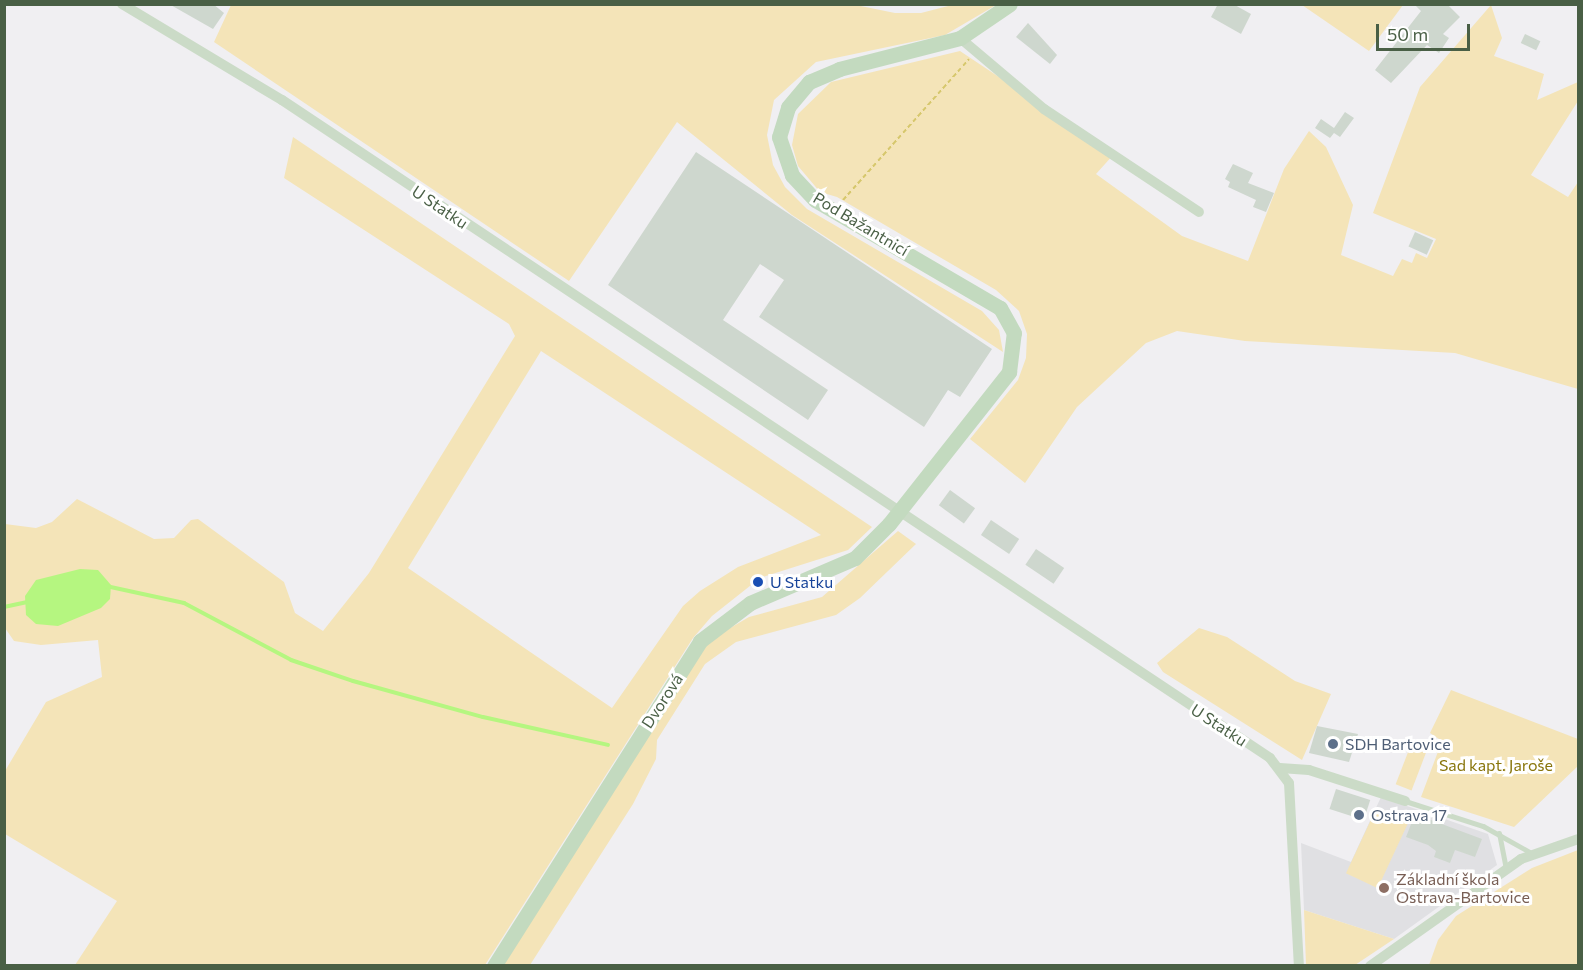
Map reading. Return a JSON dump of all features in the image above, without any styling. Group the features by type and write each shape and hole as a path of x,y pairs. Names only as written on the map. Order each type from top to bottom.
{"street":[{"name":"U Statku","path":"123,4 282,100 1280,768 1309,770 1405,801"},
{"name":"Pod Bažantnicí","path":"899,512 1003,382 1013,362 1014,333 1005,315 985,296 808,193 785,162 780,126 800,90 822,75 960,38 1010,4"},
{"path":"960,38 1044,109 1199,212"},
{"name":"Dvorová","path":"494,966 700,641 750,603 855,558 899,512"},
{"path":"1280,768 1290,796 1299,966"},
{"path":"1370,966 1506,870 1533,854 1578,839"}],"lane":[{"path":"1405,801 1499,834 1533,854"},
{"path":"1499,834 1506,870"}],"path":[{"path":"839,204 969,59"}],"shaded area":[{"path":"80,569 98,570 111,585 110,599 101,608 58,626 36,624 26,615 25,596 36,580"},
{"name":"Základní škola Ostrava-Bartovice","path":"1381,797 1488,834 1497,865 1394,939 1304,910 1301,843 1351,862"}],"green space":[{"path":"851,4 895,13 921,13 952,5 996,5 945,35 816,62 774,100 767,135 773,165 785,187 807,209 982,311 999,330 1003,352 792,215 677,122 569,281 214,42 231,5"},
{"path":"1403,4 1369,51 1302,5"},
{"path":"1491,5 1502,38 1494,56 1544,74 1537,100 1578,82 1578,101 1531,175 1568,197 1578,182 1578,389 1455,353 1245,341 1177,331 1146,343 1077,407 1025,483 970,439 1018,380 1026,358 1027,334 1019,311 996,290 837,197 820,192 798,166 792,145 798,114 831,82 960,51 1114,154 1096,174 1182,236 1248,261 1284,169 1309,131 1326,147 1353,205 1341,255 1393,276 1402,259 1412,263 1416,253 1427,258 1436,239 1373,213 1420,87"},
{"path":"293,137 872,527 848,550 760,578 712,616 693,638 485,965 75,965 117,901 5,834 5,771 46,702 102,677 98,640 41,645 14,641 5,628 5,524 36,528 52,522 77,499 154,539 174,538 191,520 198,519 284,582 295,613 323,631 369,573 515,336 509,324 284,178","holes":["541,351 821,535 738,567 700,591 683,606 612,708 408,568"]},
{"path":"898,531 916,544 860,598 836,615 736,642 705,664 657,740 656,759 633,804 530,965 503,966 696,657 713,638 749,617 822,597"},
{"path":"1199,628 1227,637 1295,681 1331,694 1302,760 1163,672 1157,663"},
{"name":"Sad kapt. Jaroše","path":"1451,690 1578,739 1578,766 1514,827 1421,797 1442,741 1430,733"},
{"path":"1410,747 1426,753 1412,790 1396,784"},
{"path":"1376,809 1408,824 1378,888 1346,873"},
{"path":"1578,850 1578,965 1429,965 1438,940 1456,916 1532,868"},
{"path":"1304,910 1394,939 1355,965 1306,965"}],"building":[{"path":"169,4 213,4 224,13 213,29"},
{"path":"1218,4 1233,4 1251,14 1241,34 1211,17"},
{"path":"1414,4 1447,4 1460,17 1443,34 1449,38 1439,53 1427,45 1391,83 1375,70 1421,11"},
{"path":"1028,23 1057,55 1050,64 1016,37"},
{"path":"1525,34 1540,41 1536,50 1521,43"},
{"path":"1345,112 1354,118 1340,137 1334,133 1330,138 1315,128 1321,119 1334,128"},
{"path":"696,152 992,349 960,397 948,390 924,427 759,317 784,280 760,264 723,320 828,390 808,420 608,285"},
{"path":"1233,164 1253,173 1248,183 1274,193 1266,212 1253,207 1256,200 1228,187 1230,182 1225,179"},
{"path":"1415,232 1433,240 1427,255 1408,247"},
{"path":"950,490 975,508 964,524 939,505"},
{"path":"991,520 1019,539 1009,554 981,535"},
{"path":"1036,549 1064,568 1054,584 1025,565"},
{"name":"SDH Bartovice","path":"1317,726 1358,734 1349,762 1309,753"},
{"path":"1336,789 1370,800 1364,820 1330,809"},
{"path":"1415,814 1482,839 1475,857 1455,850 1450,863 1434,857 1436,851 1428,845 1406,837"}],"waterway":[{"path":"106,586 184,603 291,660 353,681 483,717 608,745"},
{"path":"4,607 28,602"}],"place":[{"name":"U Statku","path":"758,582"},
{"name":"SDH Bartovice","path":"1333,744"},
{"name":"Ostrava 17","path":"1359,815"},
{"name":"Základní škola Ostrava-Bartovice","path":"1384,888"}]}
